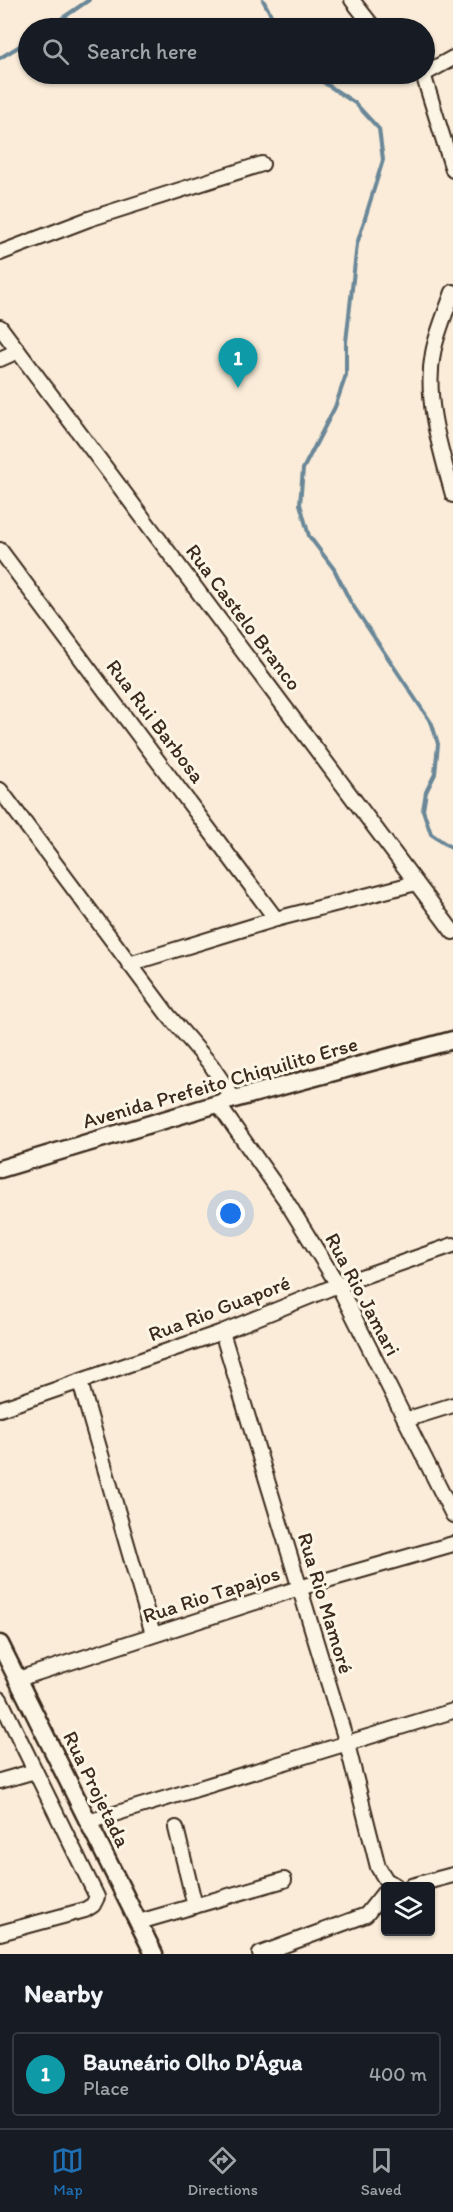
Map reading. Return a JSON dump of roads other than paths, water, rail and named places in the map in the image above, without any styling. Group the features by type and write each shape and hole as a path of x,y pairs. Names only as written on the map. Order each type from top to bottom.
{"street":[{"path":"352,0 367,18"},
{"path":"435,68 453,58"},
{"path":"427,84 453,170"},
{"path":"0,253 89,219 262,164"},
{"path":"453,292 433,353 431,381 437,434 453,495"},
{"name":"Rua Castelo Branco","path":"0,327 453,932"},
{"path":"0,359 18,351"},
{"name":"Rua Rui Barbosa","path":"0,550 276,919"},
{"name":"Rua Rio Jamari","path":"0,790 168,1015 211,1065 226,1102 338,1285 453,1515"},
{"path":"129,964 276,919 416,883"},
{"name":"Avenida Prefeito Chiquilito Erse","path":"0,1169 226,1102 453,1040"},
{"name":"Rua Rio Guaporé","path":"0,1408 222,1332 338,1285 453,1245"},
{"name":"Rua Rio Mamoré","path":"222,1332 347,1744 378,1867 387,1882"},
{"path":"80,1382 153,1634"},
{"path":"405,1420 453,1405"},
{"name":"Rua Rio Tapajos","path":"18,1679 299,1588 453,1544"},
{"name":"Rua Projetada","path":"0,1644 154,1954"},
{"path":"0,1699 97,1893 96,1901 85,1910 0,1933"},
{"path":"88,1822 453,1711"},
{"path":"0,1781 35,1771"},
{"path":"176,1828 195,1906"},
{"path":"428,1882 453,1875"},
{"path":"139,1922 284,1880"},
{"path":"260,1954 366,1915 381,1898"}],"waterway":[{"path":"63,18 89,0"},
{"path":"263,0 273,18"},
{"path":"0,58 18,47"},
{"path":"326,84 355,103 379,129 383,160 357,244 346,342 346,375 335,407 303,469 300,504 309,536 334,569 350,601 432,724 438,744 435,774 426,792 423,810 431,834 453,849"}],"place":[{"name":"Bauneário Olho D'Água","path":"238,388"}]}
